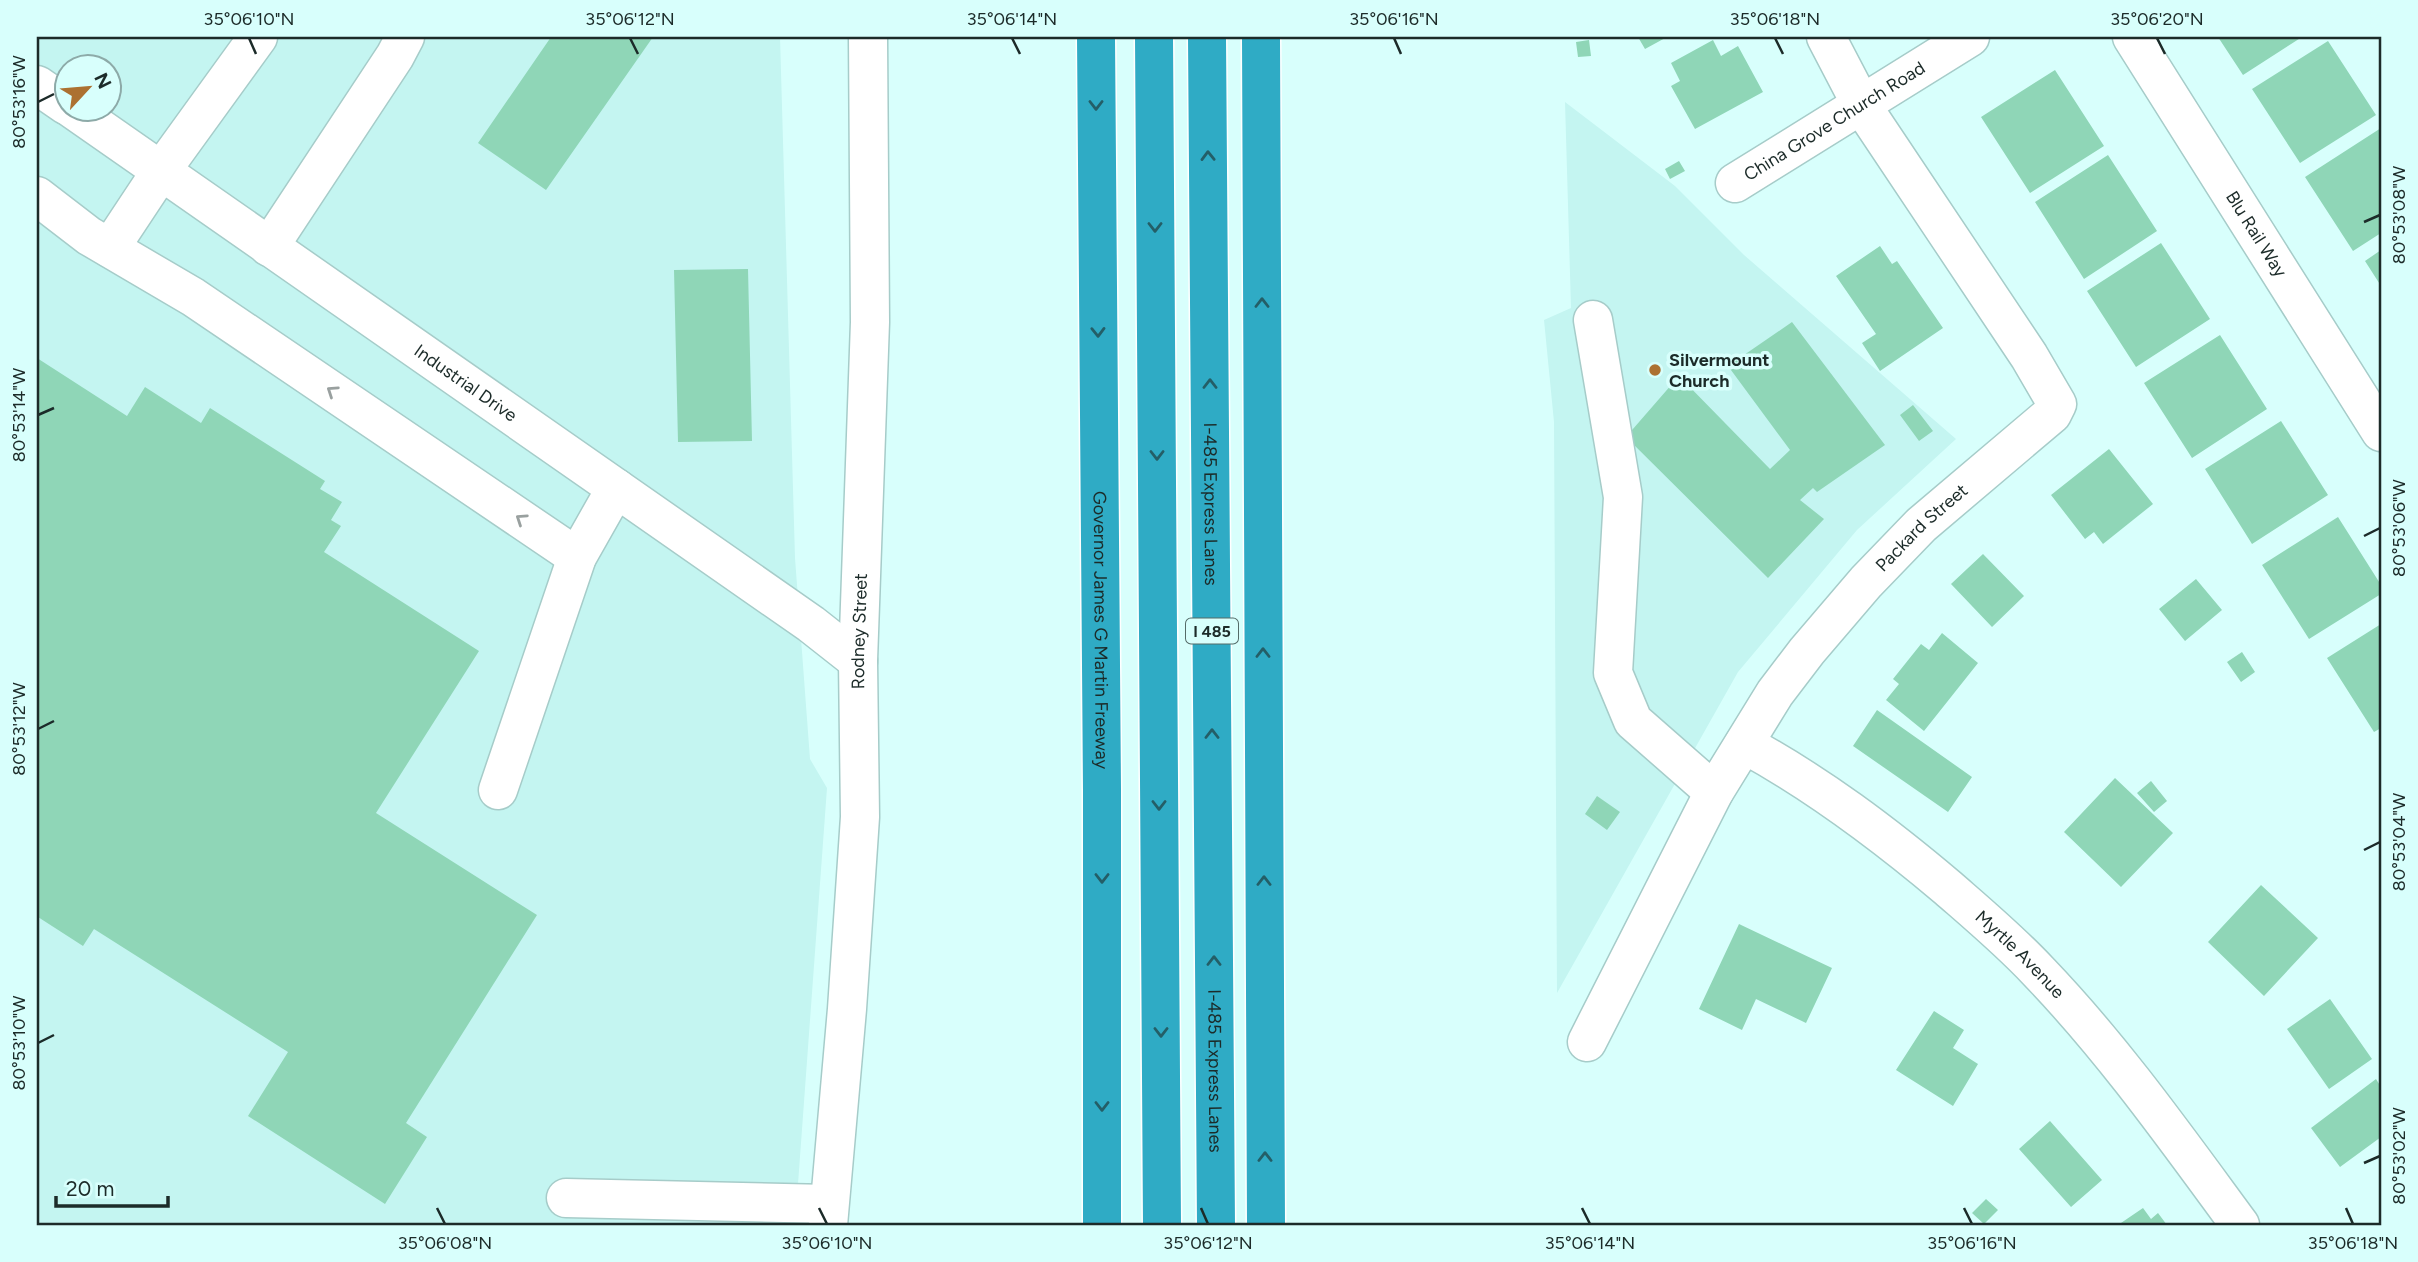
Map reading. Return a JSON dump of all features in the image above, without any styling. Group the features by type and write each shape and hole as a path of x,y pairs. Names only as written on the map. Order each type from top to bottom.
{"highway":[{"name":"Governor James G Martin Freeway","path":"1096,37 1102,790 1101,1220"},
{"path":"1154,37 1162,1225"},
{"name":"I-485 Express Lanes","path":"1207,37 1216,1225"},
{"name":"I 485","path":"1261,37 1266,1225"}],"street":[{"path":"125,257 161,171 258,37"},
{"path":"269,247 405,37"},
{"name":"Rodney Street","path":"829,1214 860,817 858,661 870,322 868,37"},
{"name":"Packard Street","path":"1587,1042 1714,792 1791,672 1866,582 1921,525 2052,414 2057,404 2029,356 1862,106 1826,37"},
{"name":"China Grove Church Road","path":"1735,183 1970,37"},
{"name":"Blu Rail Way","path":"2132,37 2381,432"},
{"path":"37,85 52,95"},
{"name":"Industrial Drive","path":"91,122 811,624 858,661"},
{"path":"37,196 89,236 194,297 577,557"},
{"path":"1593,320 1623,497 1614,673 1633,721 1714,792"},
{"path":"498,790 577,557 616,488"},
{"name":"Myrtle Avenue","path":"1744,744 1785,767 1899,846 1992,925 2039,971 2112,1054 2240,1225"},
{"path":"566,1198 829,1214"}],"shaded area":[{"path":"37,37 780,37 795,558 810,759 827,788 795,1225 37,1225"},
{"path":"1565,102 1675,186 1744,255 1956,439 1857,530 1738,672 1557,993 1554,422 1544,320 1571,308"}],"building":[{"path":"551,37 653,37 546,190 478,143"},
{"path":"1638,37 1667,37 1645,49"},
{"path":"2218,37 2302,37 2243,75"},
{"path":"1589,40 1591,56 1578,57 1576,42"},
{"path":"1713,40 1721,56 1738,46 1763,92 1695,129 1671,86 1680,81 1671,63"},
{"path":"2328,41 2376,115 2300,163 2252,89"},
{"path":"2055,70 2104,146 2030,193 1981,117"},
{"path":"2381,128 2381,233 2353,251 2305,177"},
{"path":"2108,155 2157,231 2084,279 2035,202"},
{"path":"1679,161 1685,171 1670,179 1665,169"},
{"path":"2161,243 2210,319 2136,367 2087,291"},
{"path":"1880,246 1892,264 1897,261 1943,328 1880,371 1862,343 1876,334 1836,276"},
{"path":"2381,250 2381,286 2365,261"},
{"path":"748,269 752,441 678,442 674,270"},
{"path":"1792,322 1885,445 1817,492 1813,488 1800,500 1824,519 1768,578 1626,437 1679,376 1770,469 1790,450 1728,366"},
{"path":"2220,335 2267,409 2192,458 2144,383"},
{"path":"37,358 127,416 145,387 201,423 210,408 325,481 320,489 342,502 331,520 341,526 324,552 479,651 376,813 537,915 406,1123 427,1137 385,1204 248,1116 288,1052 94,929 83,946 38,917 37,920"},
{"path":"1913,405 1933,431 1919,441 1900,415"},
{"path":"2281,421 2328,495 2252,544 2205,469"},
{"path":"2109,449 2153,504 2103,544 2094,532 2085,539 2051,495"},
{"path":"2338,517 2381,585 2381,594 2309,639 2262,565"},
{"path":"1983,554 2024,596 1992,627 1951,584"},
{"path":"2196,579 2222,610 2185,641 2159,609"},
{"path":"2381,624 2381,728 2374,732 2327,658"},
{"path":"1942,633 1978,663 1924,731 1886,700 1899,684 1893,679 1921,644 1929,650"},
{"path":"2242,652 2255,672 2241,682 2227,662"},
{"path":"1877,710 1972,777 1948,812 1853,746"},
{"path":"2115,778 2173,833 2121,887 2064,832"},
{"path":"2151,781 2167,801 2154,812 2137,793"},
{"path":"1597,796 1620,812 1607,830 1585,814"},
{"path":"2261,885 2318,938 2264,996 2208,942"},
{"path":"1739,924 1832,968 1806,1023 1756,999 1742,1030 1699,1009"},
{"path":"2330,999 2372,1059 2329,1089 2287,1029"},
{"path":"1934,1011 1964,1030 1953,1048 1978,1064 1953,1106 1896,1070"},
{"path":"2376,1079 2381,1087 2381,1137 2340,1167 2311,1128"},
{"path":"2050,1121 2102,1180 2071,1207 2019,1149"},
{"path":"1986,1199 1998,1210 1984,1224 1972,1213"},
{"path":"2143,1208 2151,1219 2158,1213 2167,1225 2118,1225"}],"place":[{"name":"Silvermount Church","path":"1655,370"}]}
